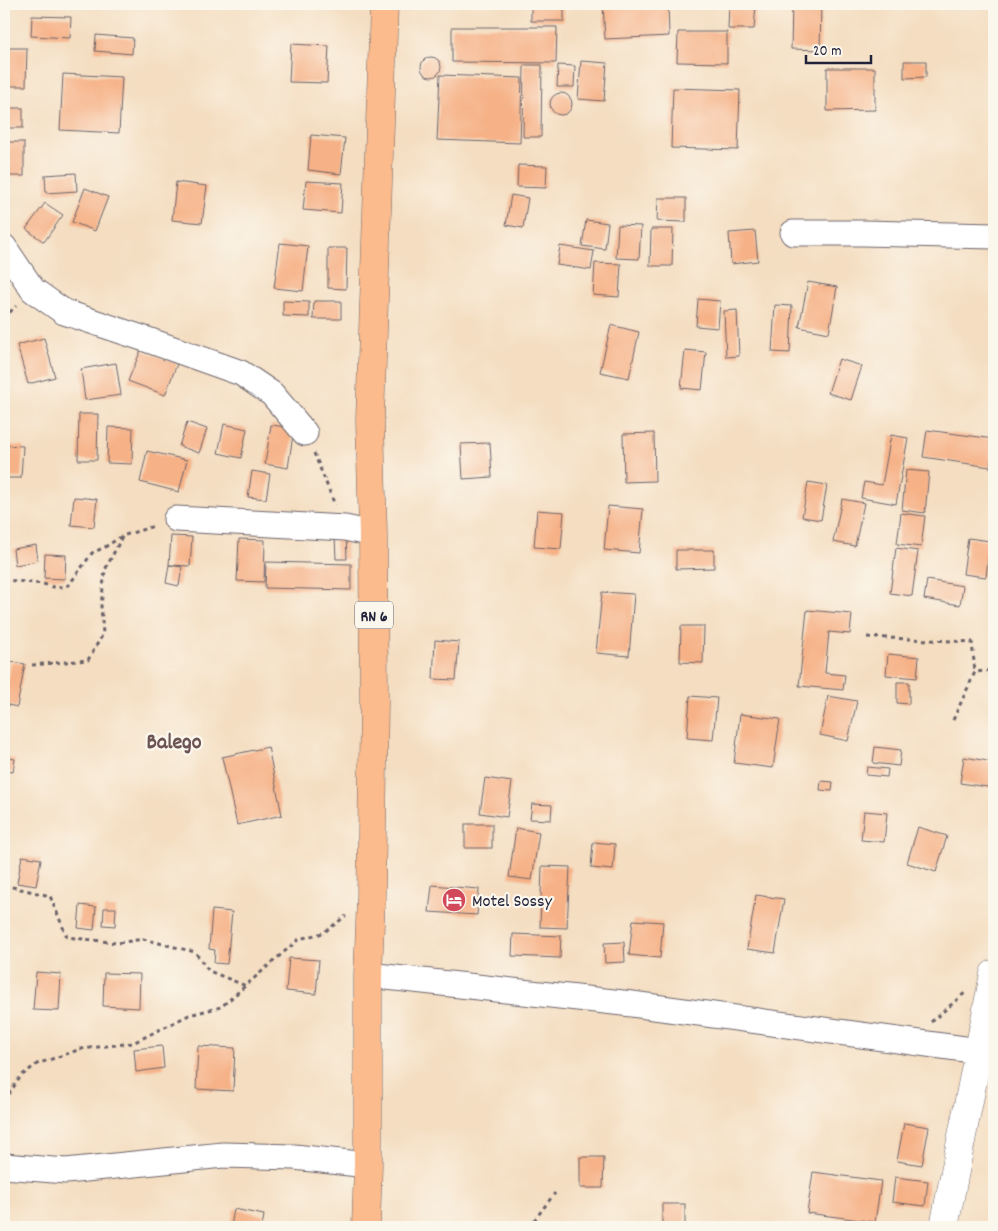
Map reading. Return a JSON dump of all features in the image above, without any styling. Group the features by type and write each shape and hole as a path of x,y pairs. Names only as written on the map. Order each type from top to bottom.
{"main road":[{"name":"RN 6","path":"366,1227 368,1165 368,975 374,700 370,420 384,4"}],"street":[{"path":"793,233 994,236"},
{"path":"4,247 33,290 64,312 241,373 272,394 305,433"},
{"path":"176,519 346,528 373,534"},
{"path":"368,975 632,1004 907,1042 987,1051"},
{"path":"944,1227 987,1051 983,980"},
{"path":"4,1166 66,1171 223,1155 294,1157 368,1165"}],"path":[{"path":"305,433 346,528"},
{"path":"4,582 7,580 43,584 57,588 69,585 92,553 106,547 122,536 176,519"},
{"path":"32,665 88,660 103,634 101,606 104,570 122,536"},
{"path":"867,637 972,642 975,672 953,720"},
{"path":"975,672 994,670"},
{"path":"4,885 50,896 67,937 118,944 143,939 195,952 209,971 246,986"},
{"path":"4,1101 21,1076 37,1064 81,1049 133,1043 189,1015 221,1007 299,939 323,933 371,897"},
{"path":"907,1042 983,980"},
{"path":"529,1227 556,1193"}],"building":[{"path":"531,4 564,4 564,21 531,21"},
{"path":"603,4 668,4 669,36 605,39"},
{"path":"729,4 756,4 754,29 728,29"},
{"path":"792,4 821,4 820,50 791,49"},
{"path":"32,16 71,17 70,38 31,36"},
{"path":"452,27 557,27 556,63 452,62"},
{"path":"678,32 727,32 727,63 677,62"},
{"path":"96,35 133,38 132,54 95,51"},
{"path":"291,44 329,46 327,83 289,82"},
{"path":"4,48 27,48 26,86 4,86"},
{"path":"431,57 438,60 441,67 438,74 431,77 424,74 421,67 424,60"},
{"path":"581,61 607,63 604,101 578,99"},
{"path":"904,61 926,61 926,77 904,78"},
{"path":"524,65 542,65 541,137 523,137"},
{"path":"558,65 575,66 574,87 557,87"},
{"path":"827,68 875,68 875,110 827,111"},
{"path":"63,74 122,77 119,133 60,130"},
{"path":"440,75 522,78 520,143 437,140"},
{"path":"673,88 740,90 738,150 671,148"},
{"path":"561,93 569,96 572,104 569,112 561,115 553,112 550,104 553,96"},
{"path":"4,108 23,108 23,128 4,128"},
{"path":"311,135 345,138 341,174 308,170"},
{"path":"6,142 24,142 24,176 6,176"},
{"path":"518,165 547,166 546,188 517,187"},
{"path":"76,173 77,191 46,193 45,175"},
{"path":"306,181 343,183 341,213 303,210"},
{"path":"176,182 207,186 202,223 172,220"},
{"path":"85,188 108,197 95,231 72,222"},
{"path":"511,195 528,198 523,228 506,225"},
{"path":"658,198 686,198 686,222 657,221"},
{"path":"45,203 63,215 44,242 26,229"},
{"path":"586,220 608,223 605,249 582,246"},
{"path":"618,225 641,226 639,259 616,258"},
{"path":"651,229 673,229 672,266 650,266"},
{"path":"755,231 758,261 731,264 729,233"},
{"path":"280,243 308,246 303,291 274,288"},
{"path":"560,246 594,251 591,270 557,265"},
{"path":"328,248 347,248 346,289 328,288"},
{"path":"595,263 621,264 619,297 593,295"},
{"path":"808,282 837,287 829,333 799,327"},
{"path":"698,299 720,301 718,328 696,326"},
{"path":"283,301 309,302 309,317 283,316"},
{"path":"314,301 341,301 341,319 313,319"},
{"path":"775,305 792,306 790,353 772,352"},
{"path":"737,310 739,356 726,357 724,311"},
{"path":"611,325 639,332 629,378 600,372"},
{"path":"44,338 55,377 28,384 17,345"},
{"path":"141,350 177,364 165,395 128,381"},
{"path":"685,350 706,352 702,390 681,388"},
{"path":"839,359 862,366 851,400 828,393"},
{"path":"116,363 121,395 85,400 81,369"},
{"path":"79,414 98,414 97,460 78,460"},
{"path":"187,422 207,429 199,453 179,446"},
{"path":"224,424 247,429 241,458 218,453"},
{"path":"271,425 294,428 288,468 265,464"},
{"path":"108,427 133,428 132,464 107,463"},
{"path":"927,430 994,439 990,467 923,457"},
{"path":"654,433 655,481 624,482 623,434"},
{"path":"891,435 908,438 896,504 861,498 864,482 882,485"},
{"path":"490,443 492,477 463,479 461,444"},
{"path":"4,445 23,446 21,478 4,478"},
{"path":"147,451 187,460 179,492 140,482"},
{"path":"906,470 929,472 925,513 902,510"},
{"path":"252,471 270,474 266,499 248,497"},
{"path":"808,482 827,485 821,520 802,517"},
{"path":"74,497 97,499 94,527 71,525"},
{"path":"842,499 864,503 855,546 833,542"},
{"path":"608,506 643,509 639,553 604,550"},
{"path":"537,510 564,512 561,549 534,547"},
{"path":"901,513 925,516 921,547 897,544"},
{"path":"171,536 192,537 190,566 169,565"},
{"path":"346,536 347,559 336,559 335,537"},
{"path":"968,538 990,541 986,577 963,574"},
{"path":"239,539 265,540 264,582 237,581"},
{"path":"36,545 38,561 15,565 13,549"},
{"path":"896,548 918,551 912,596 890,593"},
{"path":"676,550 714,550 714,568 676,569"},
{"path":"45,554 66,555 65,579 44,578"},
{"path":"266,562 351,564 351,590 265,588"},
{"path":"169,565 182,567 179,586 166,583"},
{"path":"927,580 963,586 960,605 924,599"},
{"path":"602,592 634,594 629,656 596,653"},
{"path":"807,610 852,614 850,634 829,632 825,673 845,675 843,690 799,686"},
{"path":"681,626 704,626 703,663 680,662"},
{"path":"435,640 459,642 456,680 433,679"},
{"path":"888,654 919,657 917,678 886,675"},
{"path":"11,662 25,664 17,707 4,704"},
{"path":"897,682 909,682 909,704 897,703"},
{"path":"690,696 717,698 713,740 687,738"},
{"path":"828,696 857,701 848,741 820,735"},
{"path":"740,714 780,719 773,768 734,763"},
{"path":"268,747 282,815 237,825 222,757"},
{"path":"875,747 901,750 899,766 873,763"},
{"path":"4,757 15,759 13,772 4,771"},
{"path":"964,757 994,762 994,788 960,783"},
{"path":"867,767 888,769 887,777 866,775"},
{"path":"485,778 512,782 507,817 480,813"},
{"path":"821,781 833,782 832,791 820,790"},
{"path":"532,804 552,805 551,820 530,819"},
{"path":"864,811 887,813 884,842 861,840"},
{"path":"465,824 492,824 492,848 465,848"},
{"path":"918,827 947,836 936,872 907,863"},
{"path":"516,828 539,832 532,880 509,877"},
{"path":"593,842 615,844 613,870 591,868"},
{"path":"22,856 41,859 36,886 17,883"},
{"path":"542,866 570,867 567,928 540,927"},
{"name":"Motel Sossy","path":"432,885 479,889 477,915 429,912"},
{"path":"756,895 784,899 775,953 747,949"},
{"path":"80,905 96,907 94,930 78,928"},
{"path":"104,908 116,908 115,926 103,925"},
{"path":"212,910 232,912 227,964 214,963 215,950 209,949"},
{"path":"633,920 663,922 660,958 629,955"},
{"path":"513,934 561,936 560,958 512,956"},
{"path":"624,942 625,962 605,963 604,943"},
{"path":"289,958 319,960 316,994 286,991"},
{"path":"36,972 61,974 59,1011 33,1010"},
{"path":"104,973 140,974 139,1008 103,1006"},
{"path":"162,1046 164,1068 136,1072 134,1049"},
{"path":"198,1046 235,1048 233,1091 196,1089"},
{"path":"904,1123 929,1127 922,1165 897,1161"},
{"path":"580,1157 604,1157 603,1188 580,1188"},
{"path":"813,1172 881,1181 875,1222 807,1213"},
{"path":"895,1177 928,1181 925,1206 892,1202"},
{"path":"662,1204 685,1204 685,1227 662,1227"},
{"path":"234,1209 264,1215 262,1227 231,1227"}],"place":[{"name":"Motel Sossy","path":"454,900"}],"district":[{"name":"Balego","path":"174,740"}]}
